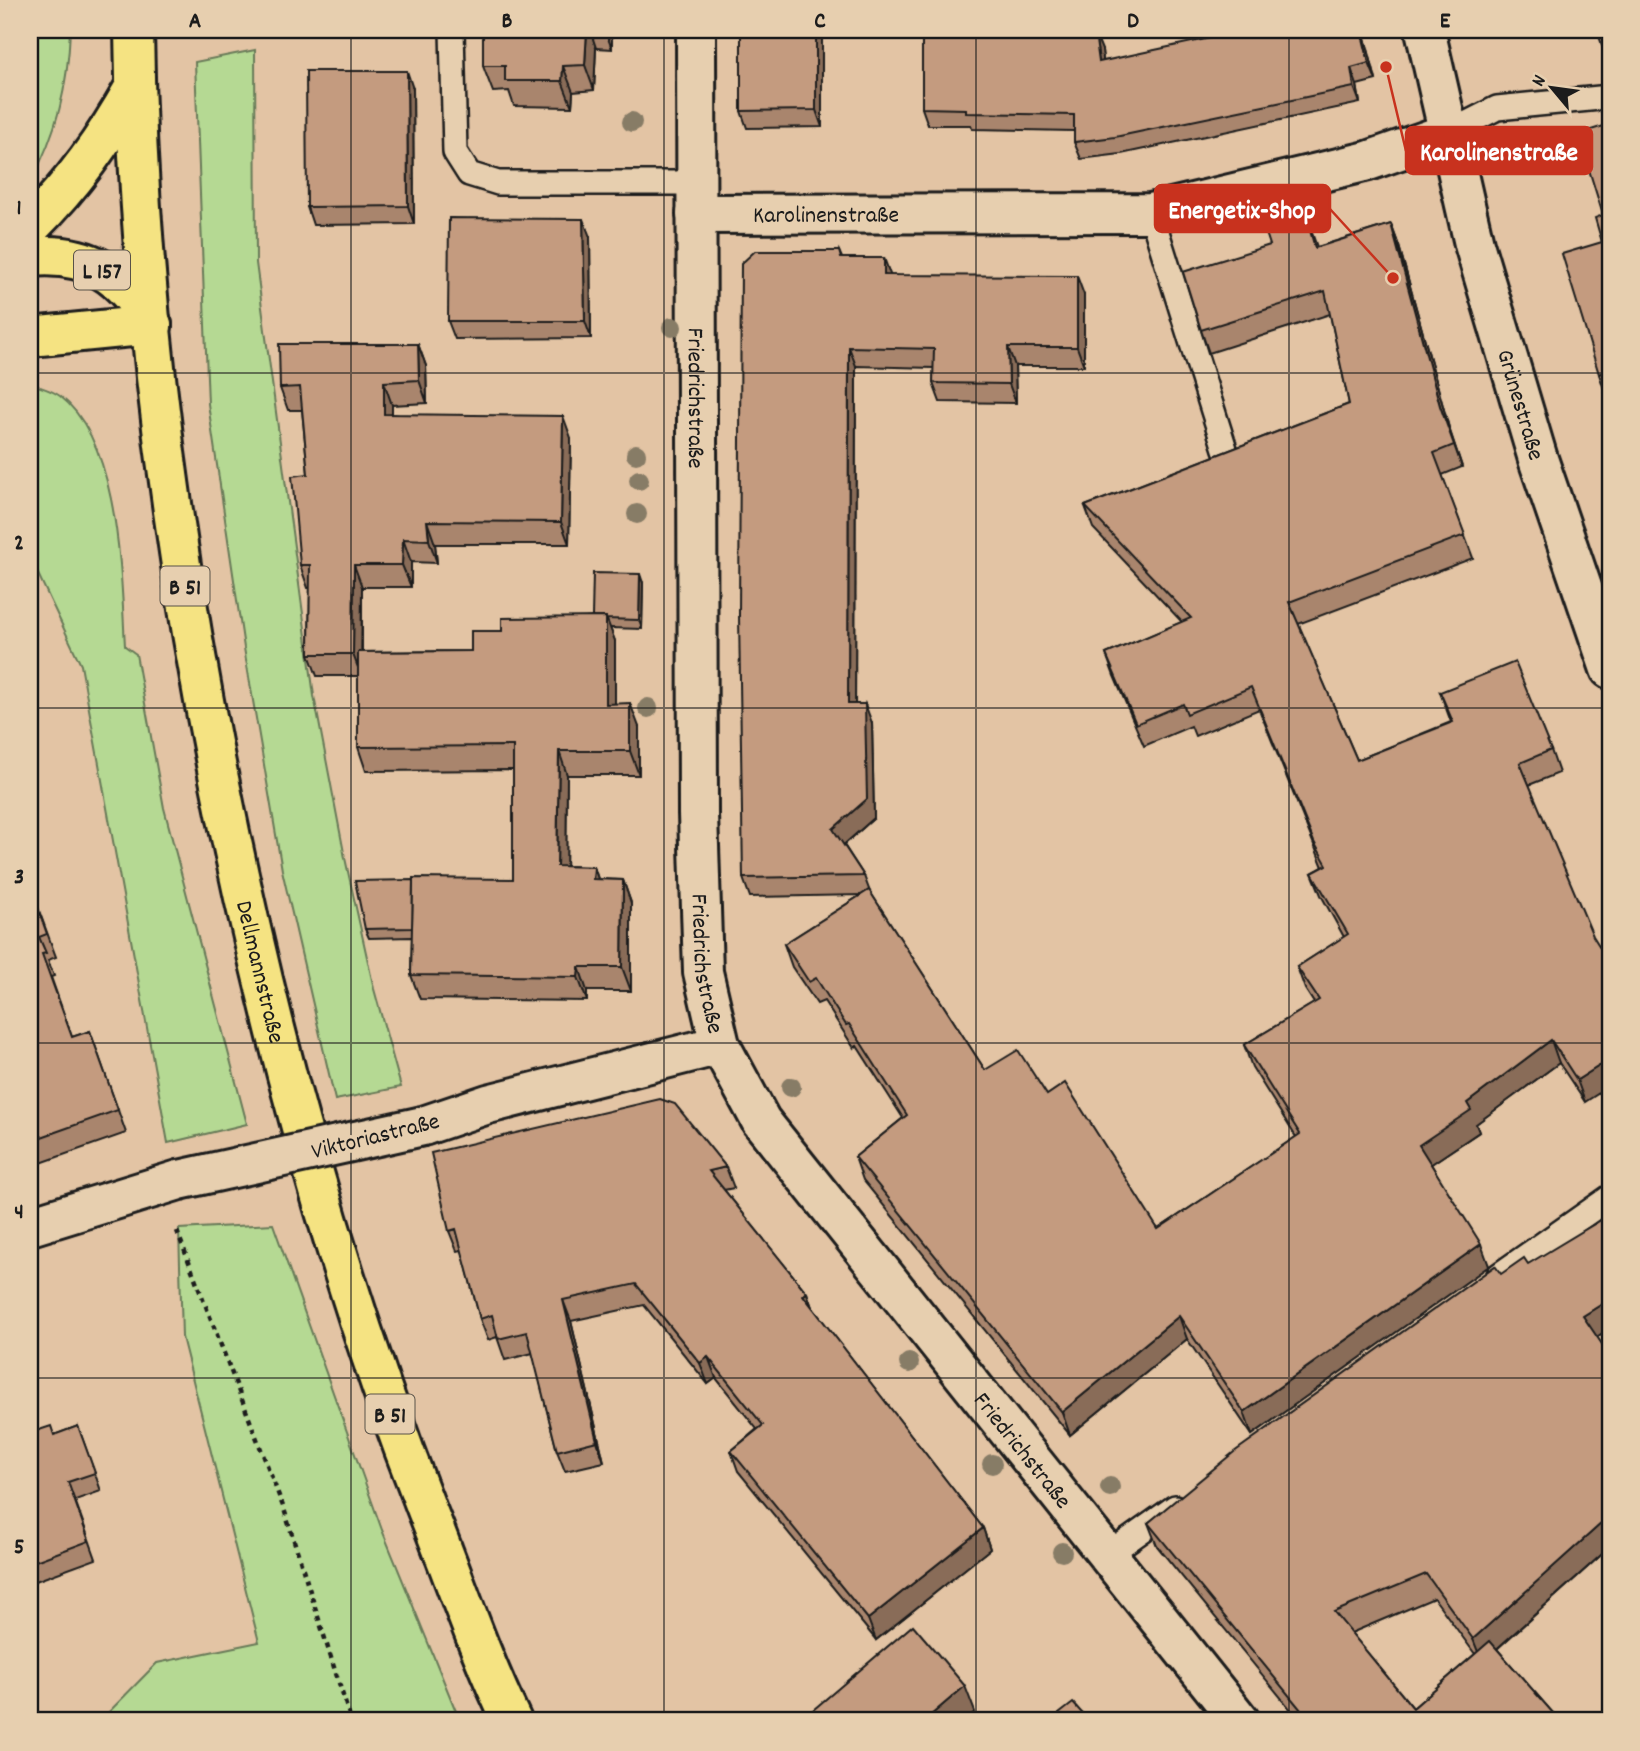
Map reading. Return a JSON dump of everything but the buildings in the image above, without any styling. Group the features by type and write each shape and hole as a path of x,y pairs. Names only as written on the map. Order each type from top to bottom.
{"main road":[{"name":"B 51","path":"134,30 135,86 152,325"},
{"path":"30,227 68,189 98,149 135,86"},
{"name":"L 157","path":"30,257 50,255 82,260 111,274 135,296 152,325"},
{"path":"30,337 152,325"},
{"name":"Dellmannstraße","path":"152,325 174,522 200,684 253,947 291,1098 355,1312 397,1434 512,1721"}],"street":[{"name":"Friedrichstraße","path":"696,30 698,814 703,972 720,1045 761,1121 1240,1721"},
{"name":"Grünestraße","path":"1425,30 1474,244 1538,459 1610,669"},
{"name":"Karolinenstraße","path":"696,198 1151,214 1368,161 1448,133"},
{"name":"Viktoriastraße","path":"30,1226 169,1183 423,1126 488,1104 720,1045"}],"lane":[{"path":"452,30 455,152 469,174 498,183 696,198"},
{"path":"1448,133 1497,108 1610,97"},
{"path":"1151,214 1225,449"},
{"path":"1485,1285 1610,1197"},
{"path":"1106,1556 1195,1492"}],"path":[{"path":"169,1183 284,1509 351,1721"}],"green space":[{"path":"30,30 70,30 64,90 54,128 30,183"},
{"path":"255,50 256,263 314,696 345,858 374,989 401,1087 335,1100 282,870 244,648 208,404 195,62"},
{"path":"30,383 60,396 80,417 95,445 106,477 114,512 125,646 136,654 164,808 247,1124 168,1143 81,665 30,557"},
{"path":"273,1224 382,1530 460,1721 100,1721 157,1663 259,1642 182,1337 179,1229"}],"place":[{"name":"Karolinenstraße","path":"1386,67"},
{"name":"Energetix-Shop","path":"1393,278"}]}
